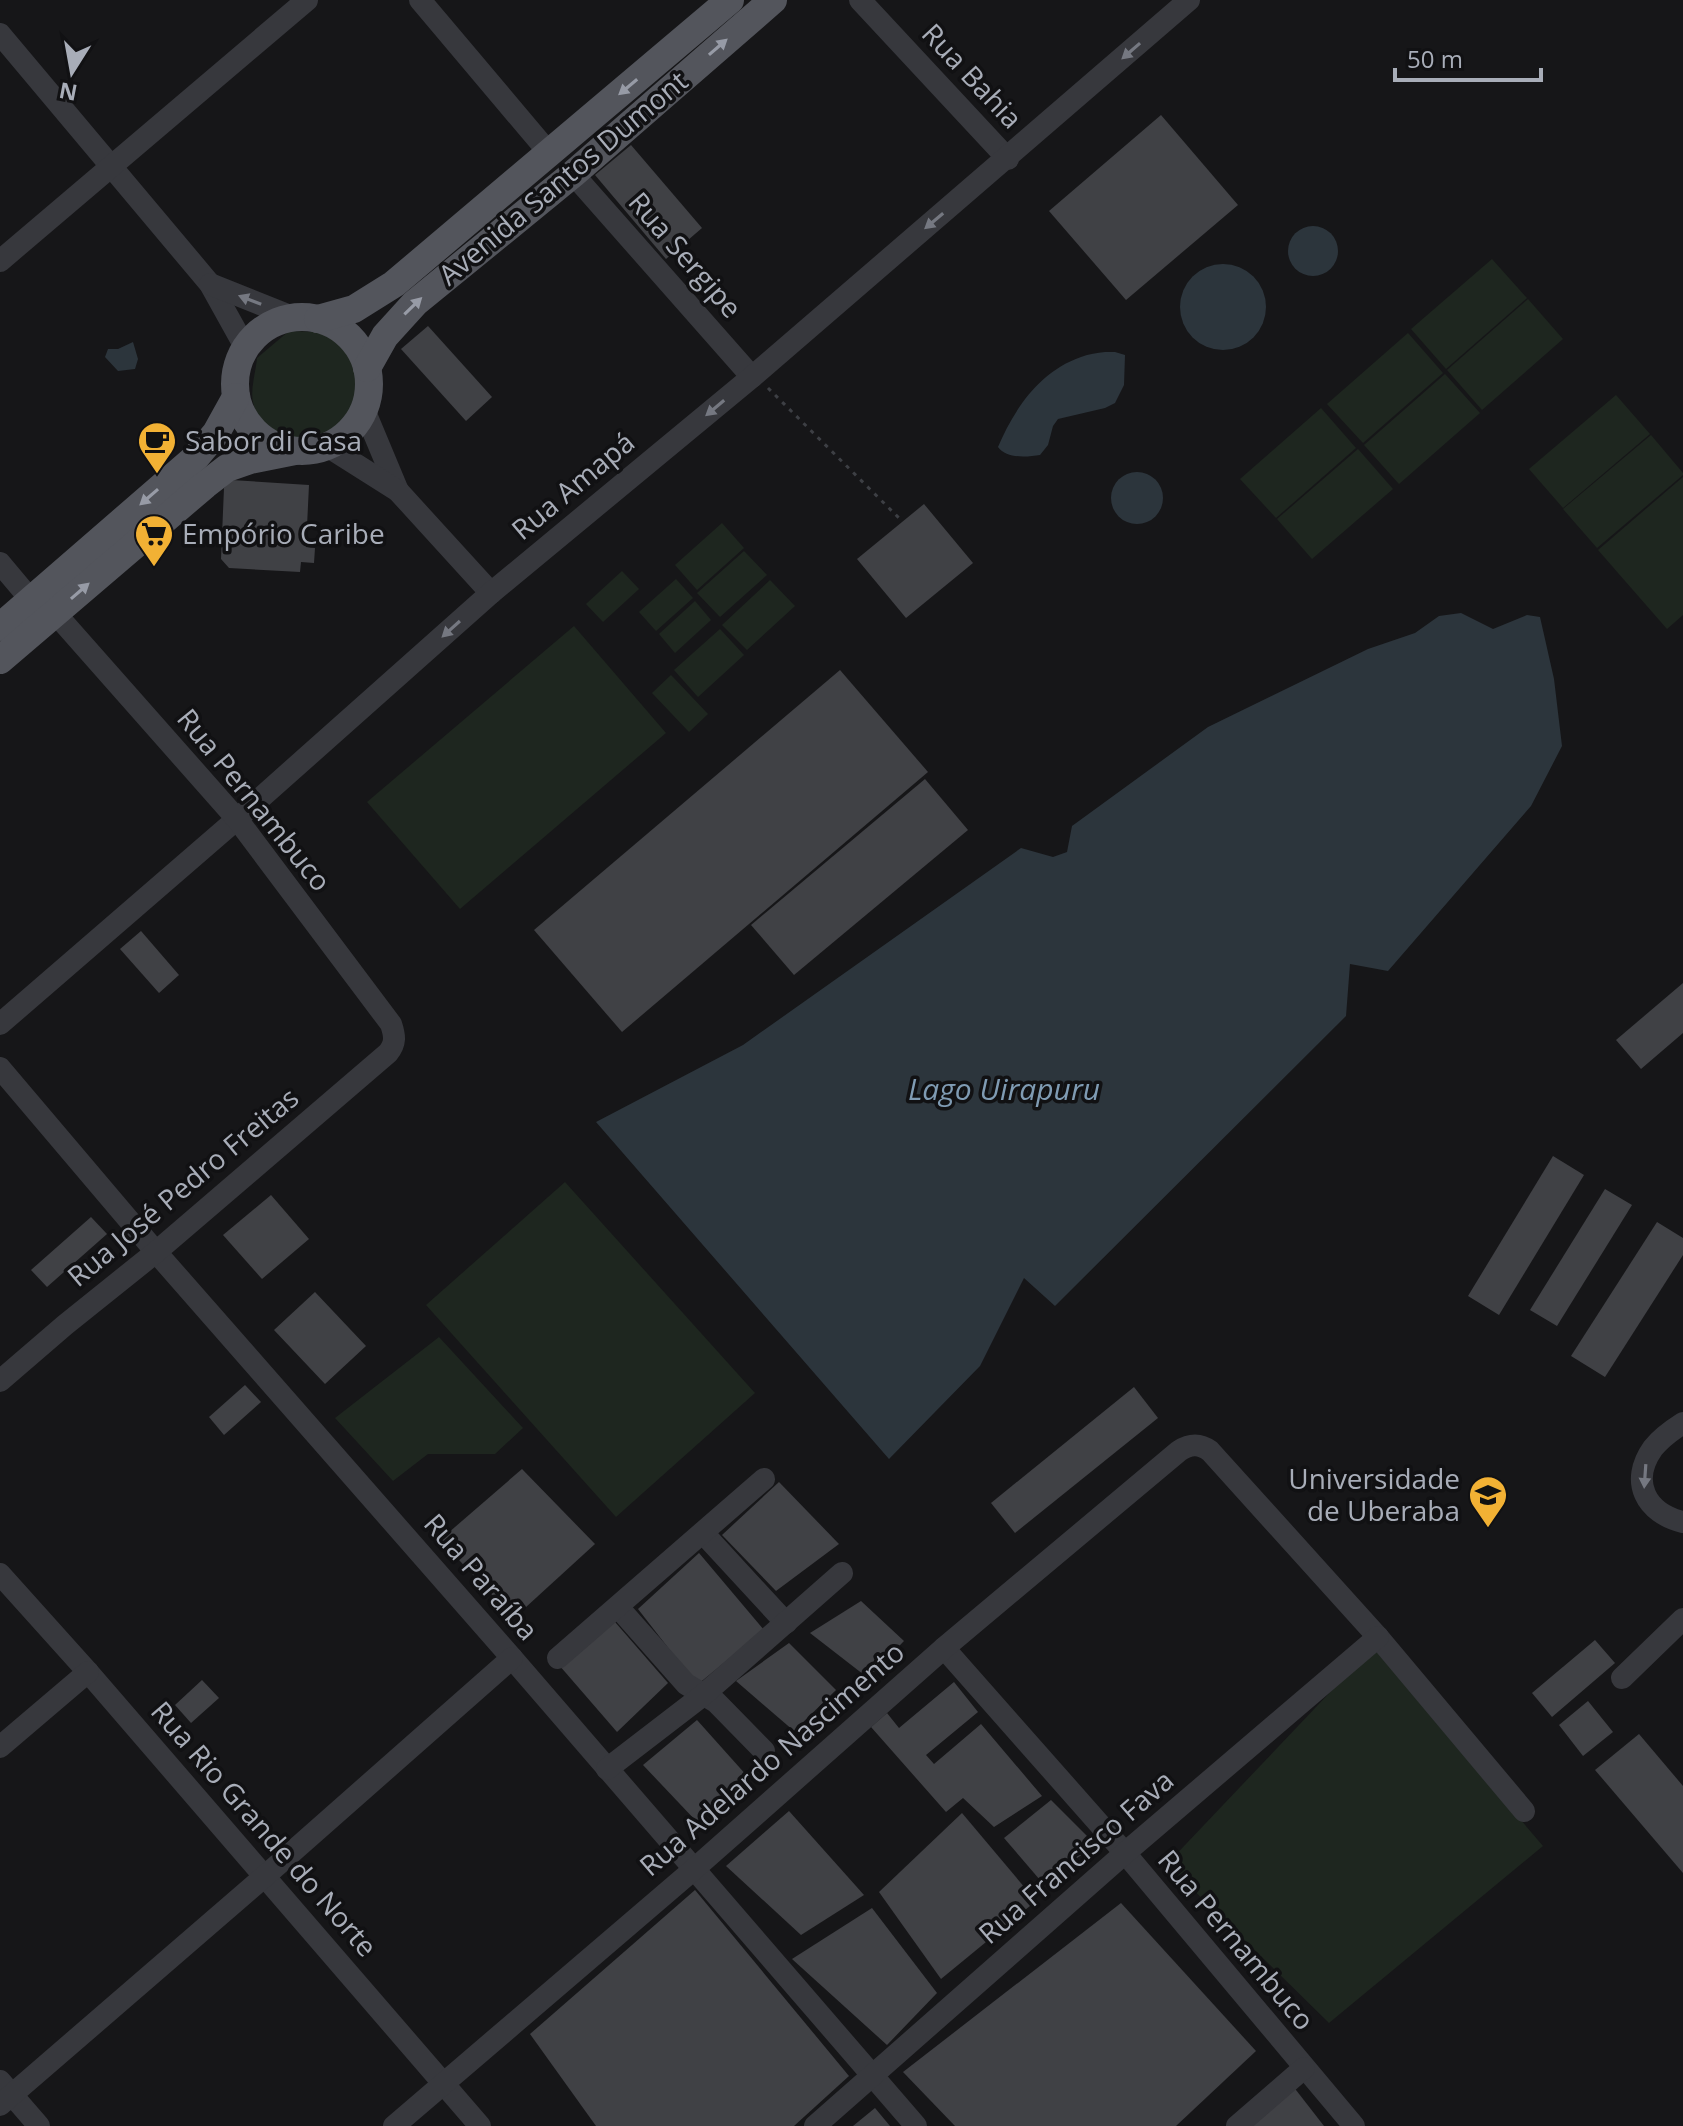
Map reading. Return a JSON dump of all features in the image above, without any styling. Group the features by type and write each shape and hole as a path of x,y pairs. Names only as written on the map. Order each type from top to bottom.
{"main road":[{"name":"Avenida Santos Dumont","path":"245,347 261,330 304,317 354,309 394,284 730,0"},
{"name":"Avenida Santos Dumont","path":"365,412 369,391 367,368 385,336 415,303 573,174 773,0"},
{"path":"304,317 335,325 350,336 361,351 367,368"},
{"path":"245,347 238,361 235,379 236,397 243,417 257,434 274,445 295,451"},
{"path":"0,660 43,607 196,457 216,433 236,397"},
{"path":"0,627 43,607 227,468 295,451 330,448 351,431 365,412"}],"street":[{"path":"0,261 307,0"},
{"path":"420,0 550,154"},
{"name":"Rua Bahia","path":"860,0 1008,159"},
{"name":"Rua Amapá","path":"0,1024 491,593 752,377 1189,0"},
{"path":"0,34 210,284 245,347"},
{"name":"Rua Sergipe","path":"573,174 752,377"},
{"path":"210,284 304,317"},
{"path":"365,412 398,491"},
{"path":"330,448 398,491 491,593"},
{"name":"Rua Pernambuco","path":"0,563 237,819 391,1024 394,1034"},
{"name":"Rua José Pedro Freitas","path":"0,1381 388,1053 394,1045 394,1034"},
{"name":"Rua Paraíba","path":"0,1068 156,1252 916,2126"},
{"path":"1682,1424 1654,1447 1643,1475 1644,1492 1651,1506 1663,1516 1683,1522"},
{"name":"Rua Adelardo Nascimento","path":"394,2126 693,1870 944,1648 1179,1451 1195,1445 1210,1451 1378,1637"},
{"path":"558,1658 764,1479"},
{"path":"704,1534 786,1623"},
{"path":"607,1769 702,1696 842,1573"},
{"name":"Rua Rio Grande do Norte","path":"0,1574 480,2126"},
{"path":"618,1607 672,1671 702,1696 716,1702 764,1751"},
{"path":"1622,1678 1683,1619"},
{"path":"1378,1637 1524,1811"},
{"name":"Rua Francisco Fava","path":"815,2126 1125,1853 1378,1637"},
{"name":"Rua Pernambuco","path":"944,1648 1125,1853 1354,2126"},
{"path":"39,2126 4,2094 265,1876 512,1658"},
{"path":"0,1747 88,1672"},
{"path":"1237,2126 1304,2068"}],"path":[{"path":"752,377 771,390 902,521"}],"shaded area":[{"path":"1492,259 1527,298 1446,369 1411,329"},
{"path":"1528,299 1563,339 1482,410 1447,370"},
{"path":"289,331 321,332 351,349 360,372 356,414 324,442 290,438 270,430 263,424 253,402 257,358"},
{"path":"1408,333 1443,373 1363,443 1327,404"},
{"path":"1445,374 1480,413 1399,484 1364,445"},
{"path":"1616,395 1650,434 1563,508 1529,469"},
{"path":"1321,408 1356,448 1276,518 1240,479"},
{"path":"1651,435 1683,475 1597,548 1563,509"},
{"path":"1358,449 1393,489 1312,559 1277,519"},
{"path":"1683,477 1683,615 1667,629 1598,550"},
{"path":"722,523 744,548 697,590 675,565"},
{"path":"744,551 767,575 720,617 697,593"},
{"path":"622,571 639,589 603,622 586,604"},
{"path":"676,579 693,598 656,631 639,612"},
{"path":"770,580 795,606 747,650 722,625"},
{"path":"695,601 711,620 675,653 659,634"},
{"path":"574,626 666,733 460,909 367,802"},
{"path":"720,629 744,655 698,697 674,670"},
{"path":"671,675 708,714 689,732 652,693"},
{"path":"565,1182 755,1393 616,1517 426,1305"},
{"path":"439,1337 523,1428 495,1454 428,1454 393,1481 335,1418"},
{"path":"1373,1647 1543,1846 1329,2023 1167,1864"}],"water":[{"path":"1313,226 1331,233 1338,251 1331,269 1313,276 1295,269 1288,251 1295,233"},
{"path":"1223,264 1240,267 1254,276 1263,290 1266,307 1263,324 1254,338 1240,347 1223,350 1206,347 1192,338 1183,324 1180,307 1183,290 1192,276 1206,267"},
{"path":"133,342 138,359 135,369 118,371 105,357 108,349 118,349"},
{"path":"1105,352 1125,355 1124,385 1115,403 1058,419 1048,445 1040,455 1012,455 998,447 1020,406 1041,382 1066,363"},
{"path":"1137,472 1155,480 1163,498 1155,516 1137,524 1119,516 1111,498 1119,480"},
{"name":"Lago Uirapuru","path":"1461,613 1493,629 1527,615 1540,617 1554,679 1562,746 1531,806 1388,971 1350,964 1346,1016 1055,1306 1024,1278 980,1366 889,1459 596,1122 743,1045 1021,848 1053,857 1067,852 1072,826 1208,727 1368,649 1415,633 1439,616"}],"building":[{"path":"1161,115 1238,205 1126,300 1049,211"},
{"path":"631,145 702,228 666,259 595,175"},
{"path":"428,326 492,397 466,421 401,349"},
{"path":"231,480 309,485 306,547 315,548 314,563 301,562 300,572 229,568 221,559 224,488"},
{"path":"924,504 973,563 906,618 857,559"},
{"path":"840,670 928,772 622,1032 534,930"},
{"path":"925,779 968,830 794,975 751,925"},
{"path":"141,931 179,975 159,993 120,949"},
{"path":"1683,983 1683,1033 1641,1069 1616,1040"},
{"path":"1553,1156 1584,1175 1499,1315 1468,1296"},
{"path":"1605,1189 1632,1205 1557,1326 1530,1310"},
{"path":"271,1195 309,1239 262,1279 223,1235"},
{"path":"91,1217 107,1234 47,1287 31,1270"},
{"path":"1657,1222 1683,1238 1683,1255 1605,1377 1571,1356"},
{"path":"315,1292 366,1346 325,1384 274,1330"},
{"path":"245,1385 261,1402 224,1435 209,1417"},
{"path":"1134,1387 1158,1418 1015,1533 991,1503"},
{"path":"522,1469 595,1544 514,1618 440,1540"},
{"path":"779,1482 839,1544 776,1591 722,1535"},
{"path":"699,1553 764,1630 697,1685 638,1609"},
{"path":"861,1601 904,1641 868,1678 810,1633"},
{"path":"615,1622 668,1683 617,1732 559,1665"},
{"path":"1595,1640 1615,1663 1552,1717 1532,1693"},
{"path":"789,1643 836,1690 794,1731 736,1681"},
{"path":"202,1680 219,1698 191,1723 175,1705"},
{"path":"954,1682 978,1712 926,1755 934,1764 981,1724 1042,1796 994,1827 963,1798 946,1812 871,1727 887,1713 899,1728"},
{"path":"1588,1701 1613,1732 1583,1756 1559,1725"},
{"path":"697,1720 748,1777 697,1822 643,1765"},
{"path":"1639,1734 1683,1786 1683,1873 1595,1770"},
{"path":"1051,1800 1097,1846 1040,1880 1004,1838"},
{"path":"789,1811 864,1895 801,1935 726,1866"},
{"path":"962,1813 1036,1901 941,1979 879,1892"},
{"path":"695,1890 849,2076 794,2126 596,2126 530,2034"},
{"path":"1121,1903 1256,2051 1176,2126 955,2126 903,2072"},
{"path":"872,1908 937,1993 887,2045 792,1959"},
{"path":"1289,2081 1324,2126 1244,2126"},
{"path":"875,2108 890,2126 853,2126"}],"place":[{"name":"Sabor di Casa","path":"157,475"},
{"name":"Empório Caribe","path":"154,568"},
{"name":"Universidade de Uberaba","path":"1488,1529"}]}
